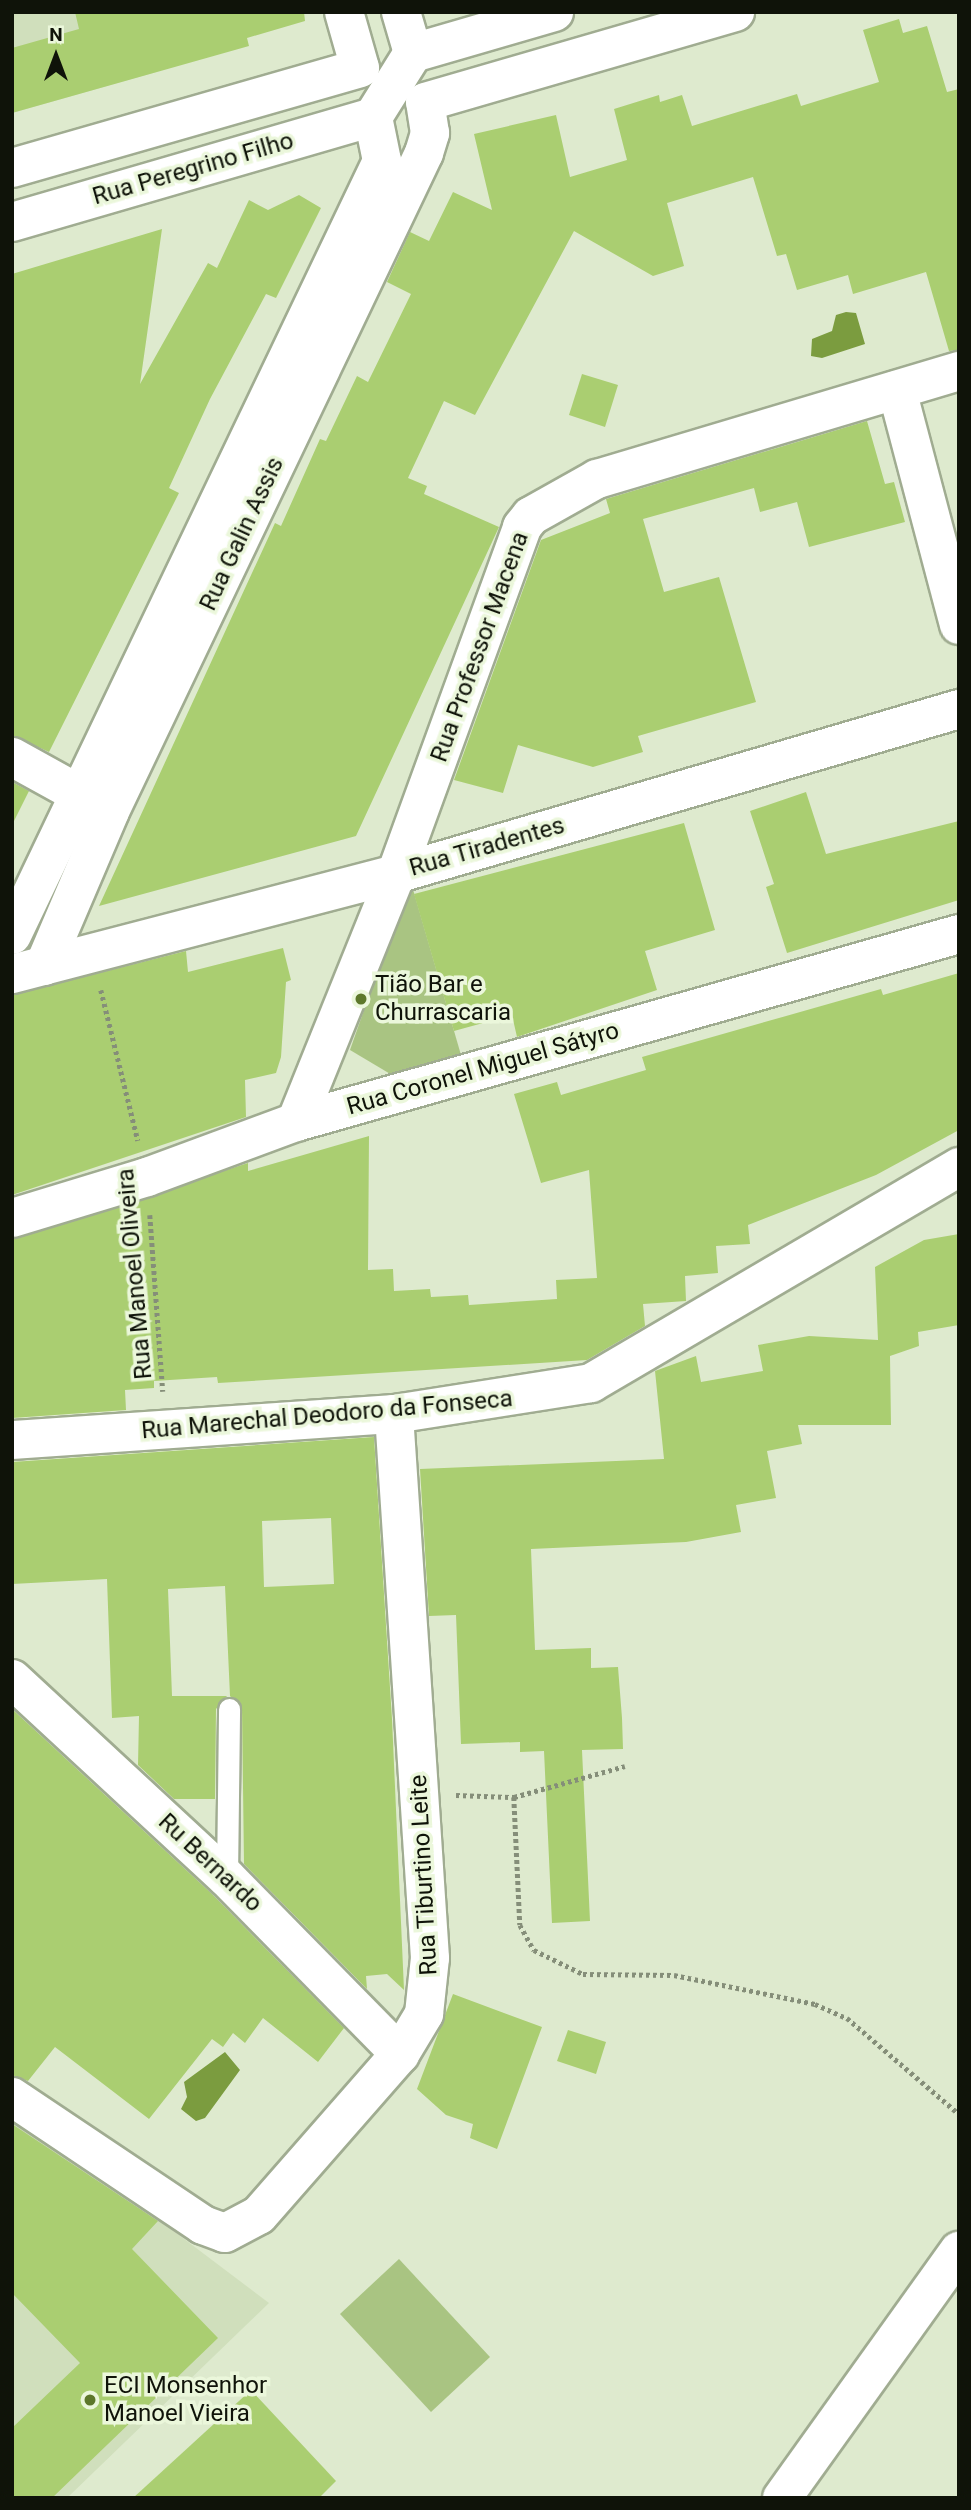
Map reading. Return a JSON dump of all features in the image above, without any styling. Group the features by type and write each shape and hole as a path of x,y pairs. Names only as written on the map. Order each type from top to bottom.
{"street":[{"name":"Rua Galin Assis","path":"28,970 94,803 382,161 375,90 344,12"},
{"path":"401,12 413,53"},
{"path":"375,90 413,53 554,12"},
{"path":"12,168 375,90 425,102 735,12"},
{"name":"Rua Peregrino Filho","path":"12,222 375,90"},
{"name":"Rua Galin Assis","path":"12,935 94,803 424,153 430,133 425,102"},
{"name":"Rua Professor Macena","path":"296,1122 396,874 522,527 531,516 597,479 959,371"},
{"path":"897,390 959,625"},
{"name":"Rua Tiradentes","path":"28,970 396,874 959,709"},
{"path":"12,757 94,803"},
{"name":"Rua Coronel Miguel Sátyro","path":"12,1218 147,1177 296,1122 959,934"},
{"name":"Rua Marechal Deodoro da Fonseca","path":"12,1440 394,1413 563,1391 616,1373 959,1167"},
{"name":"Rua Tiburtino Leite","path":"12,2096 203,2225 225,2233 259,2215 400,2054 424,2014 429,1988 420,1793 394,1413"},
{"name":"Ru Bernardo","path":"12,1679 226,1878 400,2054"},
{"path":"782,2498 959,2251"}],"lane":[{"path":"226,1878 229,1709"}],"path":[{"name":"Rua Manoel Oliveira","path":"93,951 147,1177 166,1431"},
{"path":"420,1793 513,1797 625,1766"},
{"path":"513,1797 520,1924 534,1950 583,1974 674,1975 815,2004 847,2018 959,2114"}],"shaded area":[{"path":"12,12 139,12 156,72 12,113"},
{"path":"856,313 865,344 822,358 811,356 812,339 832,331 836,315"},
{"path":"410,879 461,1055 392,1075 350,1050"},
{"path":"225,2052 240,2070 205,2118 196,2121 181,2109 187,2097 184,2082"},
{"name":"ECI Monsenhor Manoel Vieira","path":"12,2109 269,2303 67,2498 12,2498"},
{"path":"399,2259 490,2357 431,2412 340,2314"}],"building":[{"path":"75,12 304,12 305,21 247,38 249,46 12,113 12,48 79,29"},
{"path":"899,19 903,33 927,26 947,92 959,89 959,350 949,351 926,272 853,294 848,275 797,290 786,254 777,256 753,177 667,203 684,266 653,276 574,231 475,415 444,401 408,478 427,486 424,494 499,527 356,836 99,906 275,523 281,526 320,439 326,441 357,376 368,382 411,294 387,282 410,232 429,241 453,192 492,210 474,134 556,115 570,177 627,160 614,109 659,95 660,102 682,95 692,126 797,94 801,106 879,82 863,30"},
{"path":"299,195 321,208 276,298 266,294 210,399 169,488 179,493 49,752 12,735 12,274 162,229 140,384 208,263 217,268 249,200 268,210"},
{"path":"582,374 618,385 605,427 569,415"},
{"path":"867,421 885,484 894,482 905,522 809,547 797,502 760,512 754,488 643,519 664,592 719,577 756,702 638,736 643,752 593,767 518,745 503,793 454,780 541,540 610,513 606,499"},
{"path":"12,782 29,791 12,825"},
{"path":"806,792 826,854 959,821 959,900 787,953 766,887 774,884 750,811"},
{"path":"684,823 715,930 645,951 657,990 517,1037 512,1015 454,1031 414,894"},
{"path":"283,948 291,980 286,982 281,1057 276,1073 245,1080 246,1117 12,1195 12,995 186,951 188,972"},
{"path":"959,973 959,1130 876,1175 748,1225 750,1244 716,1246 718,1273 685,1276 686,1301 643,1304 645,1326 587,1360 218,1383 217,1377 154,1381 154,1388 125,1390 126,1410 12,1418 14,1239 248,1163 248,1171 369,1136 368,1270 393,1269 394,1291 430,1289 431,1297 468,1295 469,1305 557,1299 556,1280 597,1278 589,1170 541,1183 514,1094 557,1082 561,1095 646,1070 642,1057 881,989 883,995"},
{"path":"959,1234 959,1325 918,1332 919,1346 890,1356 891,1425 798,1425 802,1444 767,1451 776,1498 736,1505 741,1532 686,1542 531,1549 535,1650 591,1648 591,1668 618,1667 622,1718 623,1749 582,1750 590,1921 552,1923 544,1751 520,1752 520,1742 461,1744 456,1615 429,1616 420,1469 664,1459 655,1371 696,1356 701,1382 763,1371 758,1345 809,1336 878,1340 875,1267 924,1240"},
{"path":"374,1437 392,1719 404,1990 387,1974 366,1976 367,1989 244,1864 242,1709 230,1696 225,1586 168,1589 172,1696 227,1696 216,1709 215,1799 174,1799 138,1765 139,1716 112,1718 107,1579 12,1584 12,1462","holes":["331,1518 334,1584 264,1587 262,1521"]},
{"path":"12,1709 212,1894 344,2028 318,2062 263,2018 245,2043 233,2033 223,2047 212,2039 149,2119 55,2047 28,2081 12,2075"},
{"path":"453,1994 542,2027 497,2149 470,2138 473,2124 446,2115 417,2089"},
{"path":"568,2030 606,2042 596,2074 557,2061"},
{"name":"ECI Monsenhor Manoel Vieira","path":"12,2124 158,2221 132,2249 218,2338 52,2498 12,2498 12,2428 80,2363 12,2293"},
{"path":"251,2390 336,2481 319,2498 133,2498"}],"place":[{"name":"Tião Bar e Churrascaria","path":"361,999"},
{"name":"ECI Monsenhor Manoel Vieira","path":"90,2400"}]}
